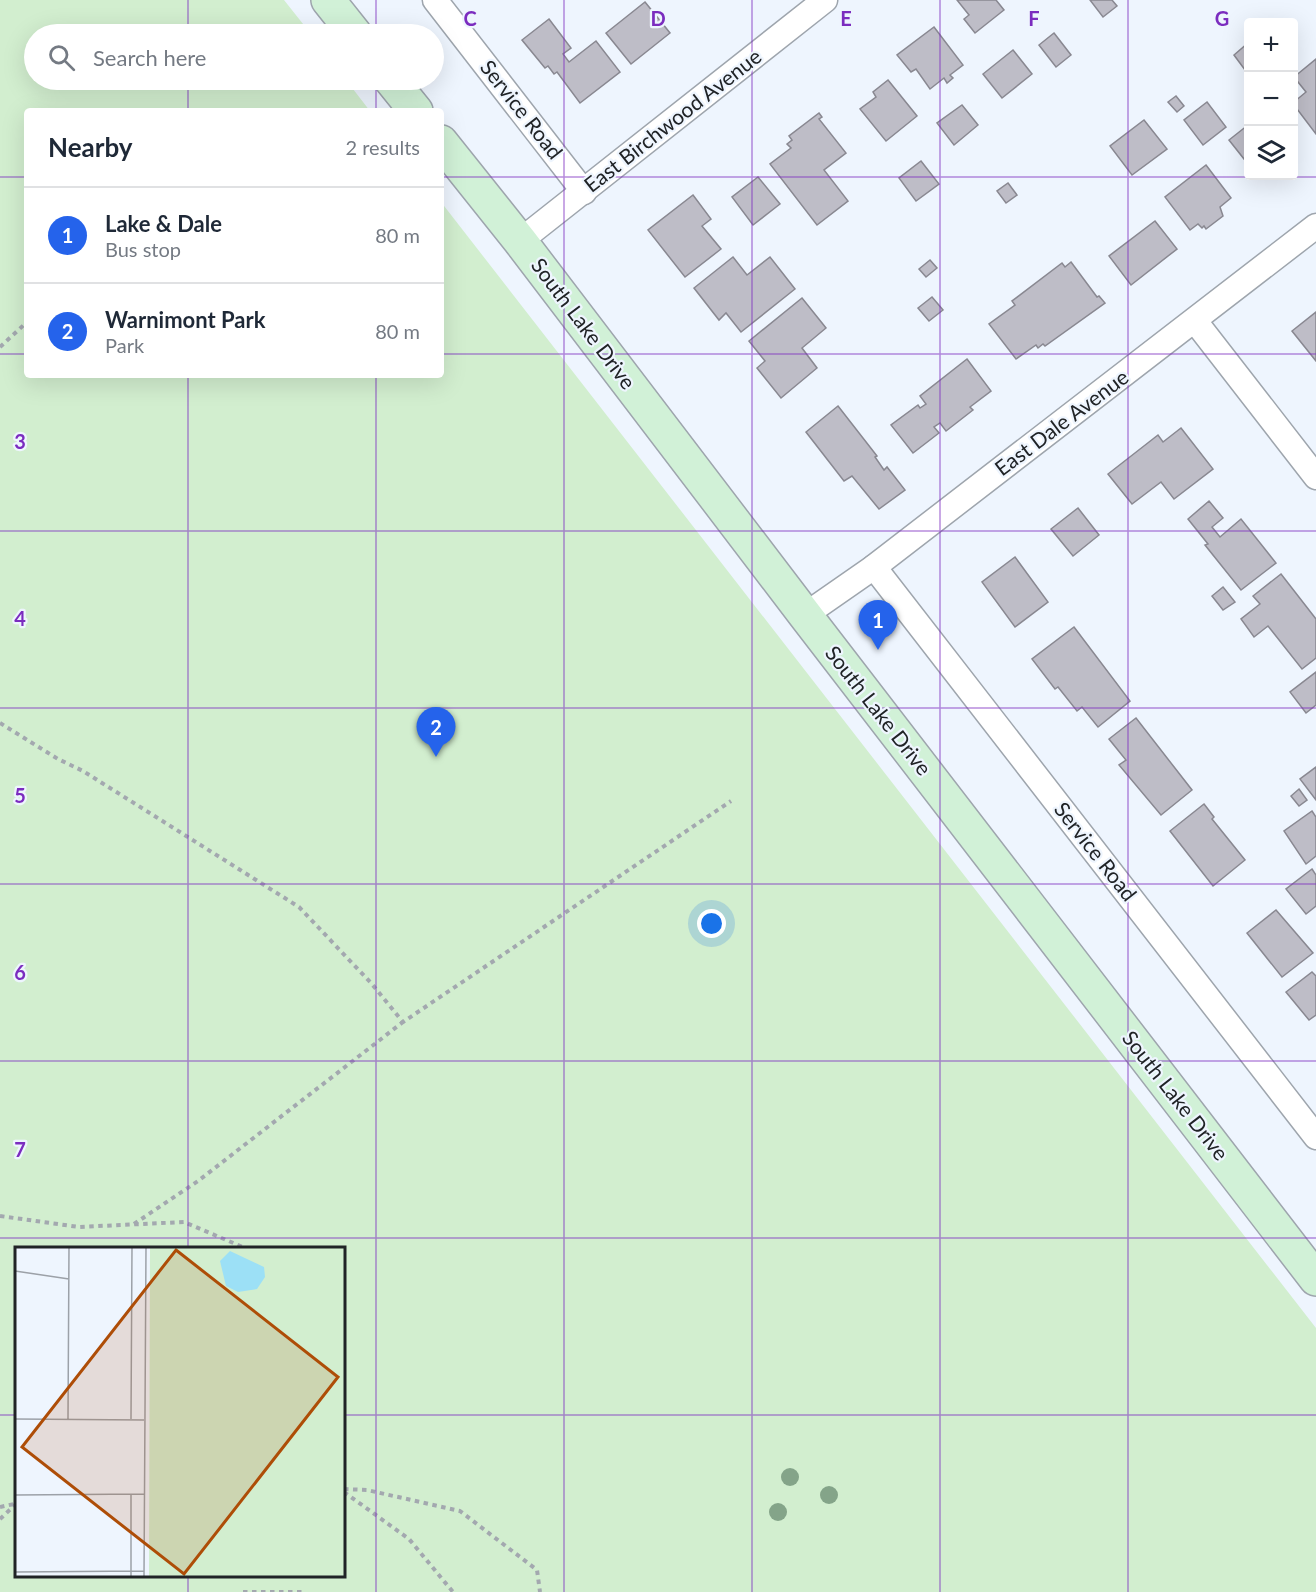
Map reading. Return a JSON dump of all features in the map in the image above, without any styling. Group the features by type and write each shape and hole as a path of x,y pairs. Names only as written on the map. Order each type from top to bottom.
{"main road":[{"path":"328,0 348,24"},
{"path":"399,90 414,108"},
{"name":"South Lake Drive","path":"444,146 520,241 1316,1279"}],"street":[{"name":"Service Road","path":"435,0 584,192"},
{"name":"East Birchwood Avenue","path":"520,241 825,0"},
{"name":"East Dale Avenue","path":"805,615 874,567 1316,226"},
{"path":"1195,321 1316,477"},
{"name":"Service Road","path":"874,567 1316,1137"}],"path":[{"path":"0,347 24,325"},
{"path":"0,723 92,777 299,907 371,983 403,1022"},
{"path":"134,1224 207,1174 403,1022 731,801"},
{"path":"0,1216 79,1227 184,1222 243,1247"},
{"path":"345,1490 367,1490 460,1511 537,1570 540,1592"},
{"path":"345,1491 409,1539 453,1592"},
{"path":"0,1507 15,1504"},
{"path":"0,1519 15,1505"},
{"path":"243,1592 306,1592"}],"green space":[{"path":"0,0 284,0 303,24 24,24 24,90 354,90 368,108 24,108 24,378 444,378 444,206 1316,1328 1316,1592 0,1592"}],"building":[{"path":"957,0 996,0 1004,10 975,33 964,19 969,15"},
{"path":"1090,0 1112,0 1117,6 1103,17"},
{"path":"645,2 670,33 631,64 606,33"},
{"path":"549,19 571,48 563,54 569,62 596,41 620,72 580,103 557,72 554,74 548,66 545,68 522,40"},
{"path":"934,27 963,65 950,75 953,78 947,83 944,78 930,89 916,69 911,72 897,55"},
{"path":"1054,33 1071,55 1056,67 1039,45"},
{"path":"1244,46 1244,69 1234,55"},
{"path":"1013,50 1032,74 1002,98 983,74"},
{"path":"1316,59 1316,134 1298,110 1298,99 1306,92 1298,82 1298,74"},
{"path":"888,80 917,116 886,141 860,109 876,97 873,92"},
{"path":"1176,96 1184,106 1177,112 1168,102"},
{"path":"1207,102 1226,127 1203,145 1184,120"},
{"path":"962,105 978,125 954,145 937,123"},
{"path":"819,113 822,117 819,119 846,153 824,170 848,201 817,225 770,164 791,148 787,144 792,140 789,136"},
{"path":"1144,120 1167,149 1132,175 1110,146"},
{"path":"1244,128 1244,159 1229,140"},
{"path":"921,161 939,184 916,201 899,178"},
{"path":"1206,165 1231,198 1220,207 1223,216 1206,229 1198,224 1190,230 1165,197"},
{"path":"758,177 780,204 753,225 732,197"},
{"path":"1008,183 1017,195 1006,203 997,191"},
{"path":"693,195 711,219 702,226 721,249 685,277 648,230"},
{"path":"1155,221 1177,249 1131,285 1109,256"},
{"path":"733,257 747,275 770,257 795,289 741,332 726,313 719,320 694,288"},
{"path":"930,260 937,268 926,277 919,269"},
{"path":"1071,262 1097,297 1099,296 1105,303 1045,346 1043,344 1038,348 1036,345 1016,359 989,324 1015,305 1012,301 1062,263 1065,267"},
{"path":"932,297 943,310 929,321 918,308"},
{"path":"802,298 826,328 802,348 817,368 781,398 757,368 765,361 749,341"},
{"path":"1316,312 1316,361 1292,331"},
{"path":"967,359 991,391 970,407 973,410 946,431 940,423 934,427 939,433 913,453 891,425 918,405 920,408 926,404 920,396"},
{"path":"838,406 877,456 875,457 884,470 887,467 905,490 879,509 852,476 844,481 806,432"},
{"path":"1181,428 1213,469 1174,499 1161,482 1132,504 1108,474 1158,435 1163,442"},
{"path":"1209,501 1223,518 1212,527 1220,537 1241,519 1276,563 1241,590 1205,545 1208,544 1188,519"},
{"path":"1078,508 1099,535 1073,556 1051,529"},
{"path":"1015,557 1048,602 1015,627 982,582"},
{"path":"1281,574 1316,619 1316,658 1302,669 1268,626 1254,637 1241,619 1260,604 1253,596"},
{"path":"1223,587 1235,602 1223,610 1212,596"},
{"path":"1074,627 1130,701 1098,727 1082,707 1077,711 1058,687 1055,689 1032,659"},
{"path":"1316,672 1316,705 1306,713 1290,692"},
{"path":"1136,718 1192,790 1161,815 1119,765 1126,760 1109,739"},
{"path":"1316,767 1316,800 1300,779"},
{"path":"1299,789 1307,800 1299,806 1291,796"},
{"path":"1204,804 1214,817 1212,819 1245,860 1213,886 1170,831"},
{"path":"1312,811 1316,817 1316,856 1306,864 1284,831"},
{"path":"1312,869 1316,875 1316,906 1306,914 1286,889"},
{"path":"1276,910 1313,953 1282,977 1247,933"},
{"path":"1312,972 1316,976 1316,1015 1309,1020 1286,992"}],"place":[{"name":"Lake & Dale","path":"878,650"},
{"name":"Warnimont Park","path":"436,757"}]}
